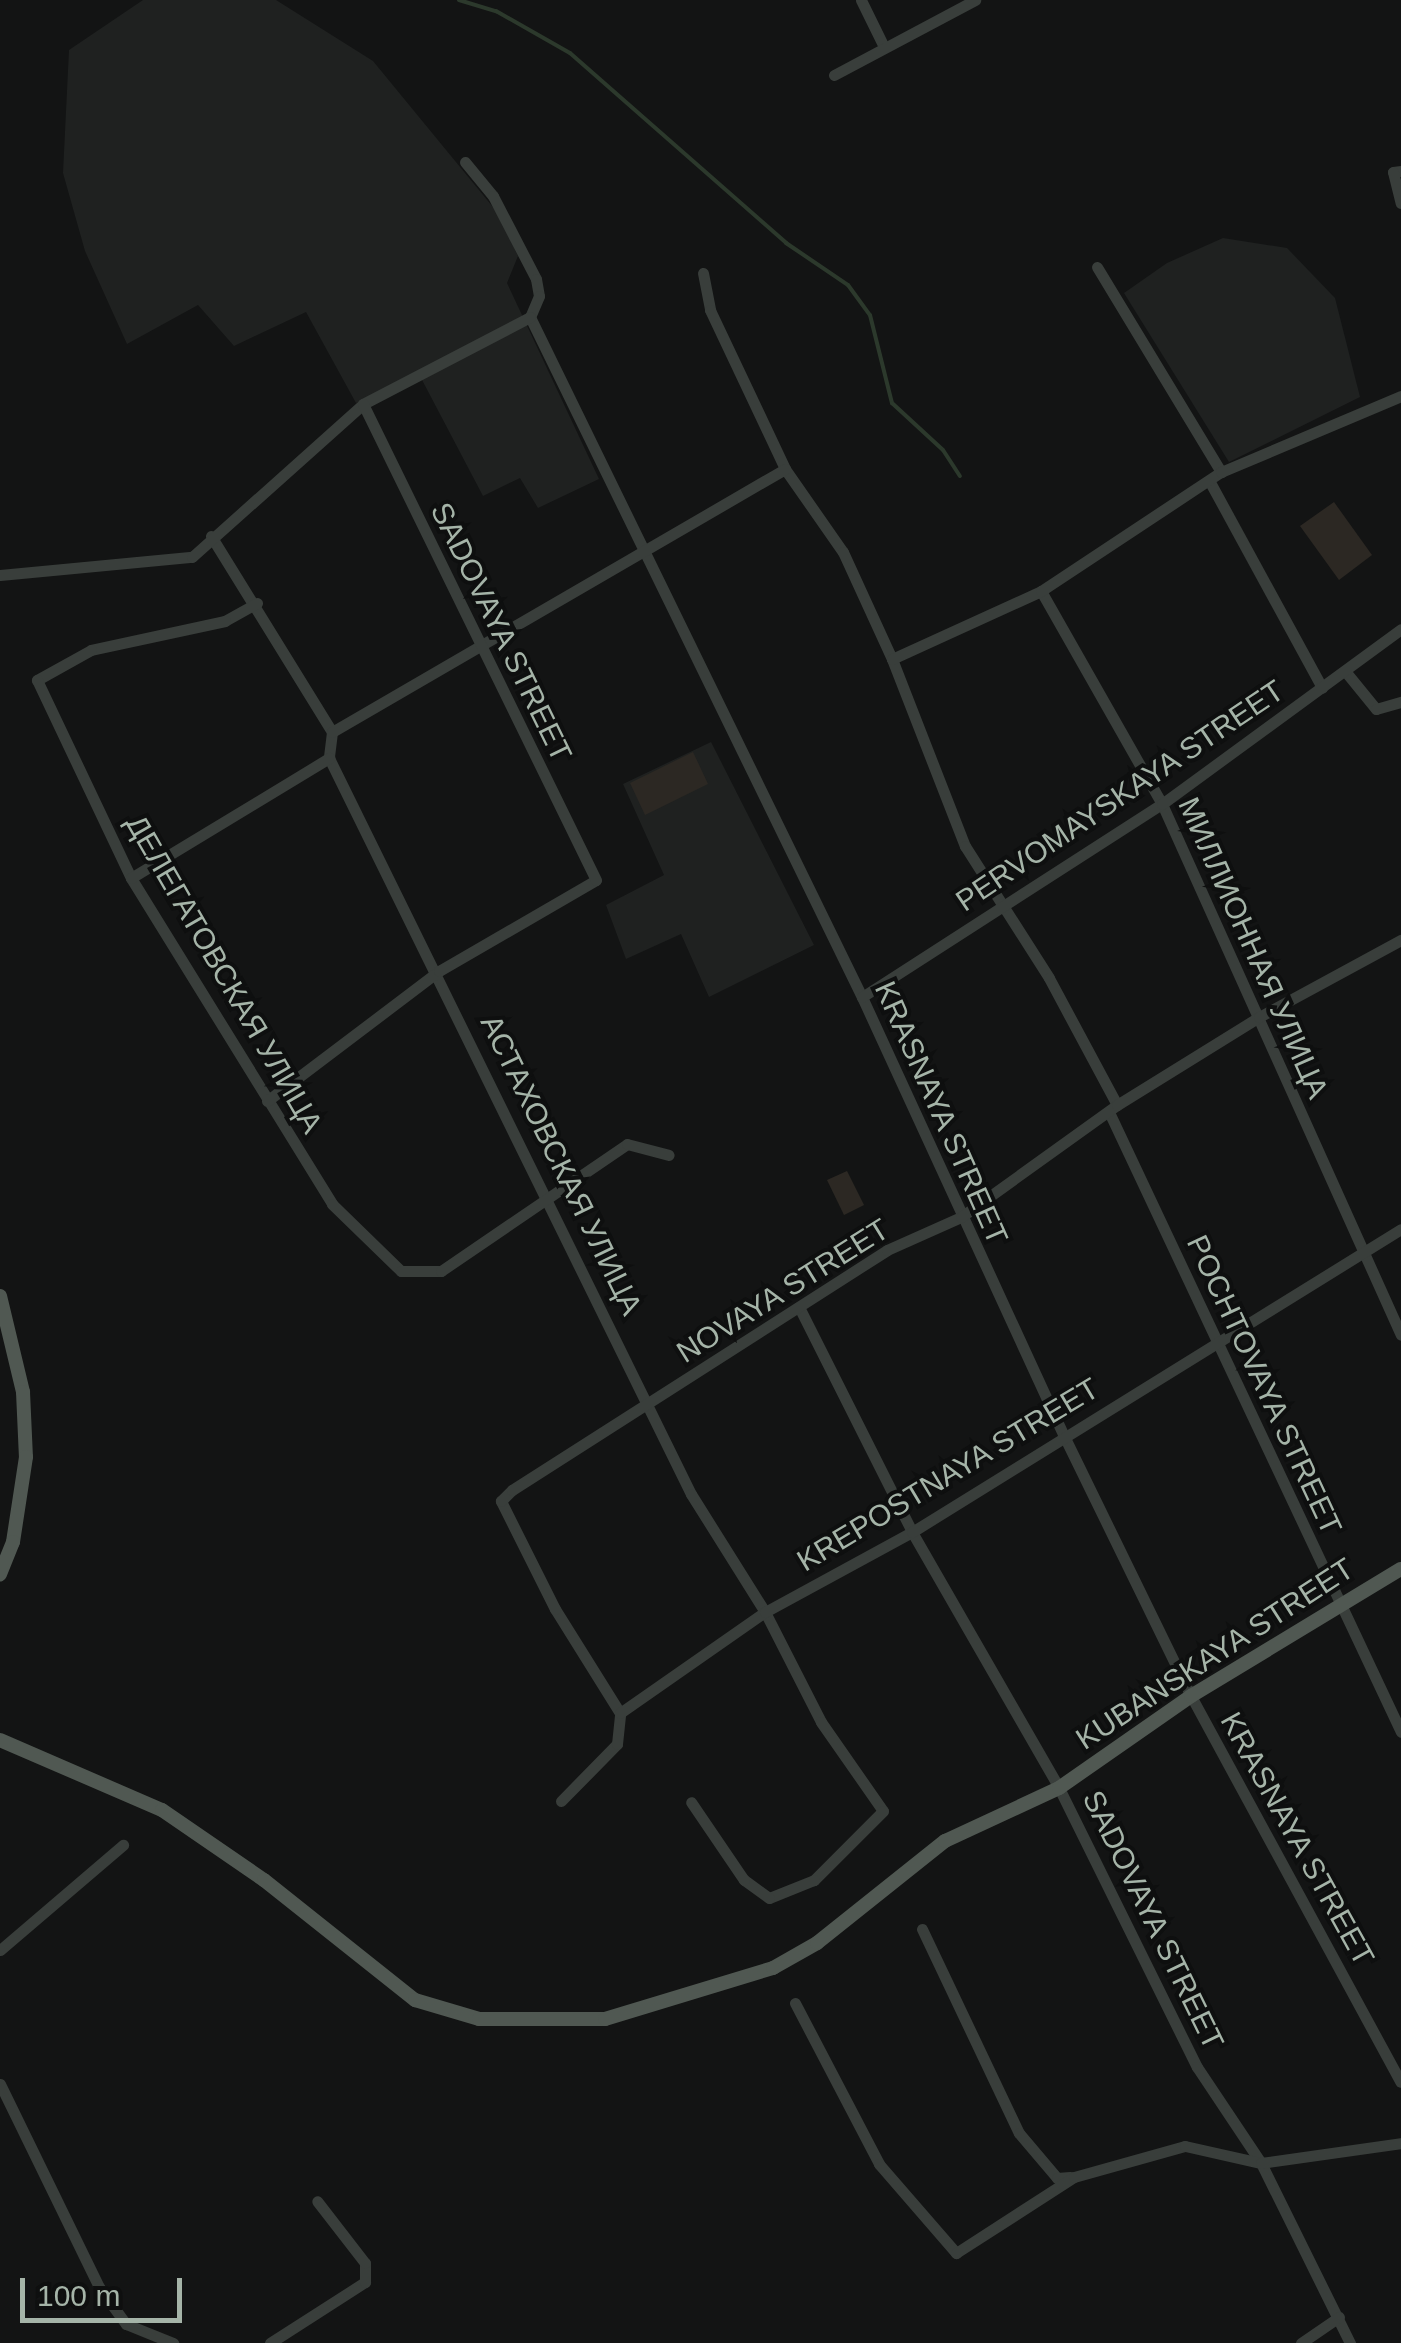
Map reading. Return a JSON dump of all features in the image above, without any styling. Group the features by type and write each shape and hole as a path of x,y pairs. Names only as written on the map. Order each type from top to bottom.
{"main road":[{"path":"0,1296 23,1392 26,1457 20,1510 0,1575"},
{"name":"KUBANSKAYA STREET","path":"0,1740 162,1810 264,1880 415,2000 479,2019 527,2022 605,2018 772,1968 848,1921 945,1841 1059,1788 1191,1696 1401,1568"}],"street":[{"path":"861,0 884,47"},
{"path":"834,75 975,0"},
{"name":"KRASNAYA STREET","path":"465,162 494,196 536,279 538,296 530,317 862,996 960,1217 1065,1438 1191,1696 1401,2082"},
{"path":"1401,172 1394,172 1401,204"},
{"path":"1097,267 1220,472"},
{"name":"POCHTOVAYA STREET","path":"703,274 710,310 785,469 843,552 892,658 965,846 1049,978 1401,1732"},
{"path":"0,576 192,556 363,404 530,317"},
{"path":"892,658 1041,590 1211,484 1220,472 1401,396"},
{"name":"SADOVAYA STREET","path":"363,404 596,880 439,972"},
{"path":"332,732 785,469"},
{"path":"1211,484 1322,688"},
{"path":"132,878 329,758 332,732 257,603 211,536"},
{"name":"МИЛЛИОННАЯ УЛИЦА","path":"1041,590 1162,804 1401,1335"},
{"name":"ДЕЛЕГАТОВСКАЯ УЛИЦА","path":"257,603 225,621 91,650 37,680 132,878 332,1204 401,1271 442,1270 550,1200"},
{"name":"PERVOMAYSKAYA STREET","path":"862,996 1004,909 1162,804 1401,629"},
{"path":"1345,670 1376,709 1401,702"},
{"name":"АСТАХОВСКАЯ УЛИЦА","path":"329,758 652,1405 691,1494 765,1612 822,1722 883,1812 814,1880 769,1898 744,1880 691,1802"},
{"name":"NOVAYA STREET","path":"620,1714 501,1501 887,1250 960,1217 1113,1109 1259,1017 1401,940"},
{"path":"267,1101 439,972"},
{"path":"550,1200 627,1144 669,1155"},
{"name":"KREPOSTNAYA STREET","path":"620,1714 765,1612 912,1532 1216,1339 1401,1229"},
{"name":"SADOVAYA STREET","path":"799,1306 912,1532 1059,1788 1197,2067 1261,2164 1350,2343"},
{"path":"561,1801 617,1744 620,1714"},
{"path":"0,1950 124,1845"},
{"path":"922,1928 1019,2133 1057,2178 1074,2177 1185,2146 1261,2164 1401,2143"},
{"path":"795,2003 879,2164 956,2253 1074,2177"},
{"path":"0,2084 19,2111 99,2287 126,2324 174,2343"},
{"path":"270,2343 365,2282 364,2263 317,2201"},
{"path":"1301,2343 1339,2317"}],"shaded area":[{"path":"143,0 276,0 373,61 497,212 518,256 507,283 599,479 538,508 520,478 483,496 421,378 356,403 306,312 234,346 198,305 127,344 85,251 63,173 69,50"},
{"path":"1223,238 1287,248 1335,298 1360,397 1229,462 1124,293 1167,263"},
{"path":"1334,502 1372,555 1339,580 1300,526"},
{"path":"711,742 814,945 709,997 681,934 626,959 606,905 664,875 623,784"},
{"path":"693,752 708,784 645,815 630,783"},
{"path":"847,1171 864,1205 844,1215 827,1180"}],"waterway":[{"path":"459,0 496,11 570,53 786,243 848,285 870,315 892,403 943,450 960,476"}]}
